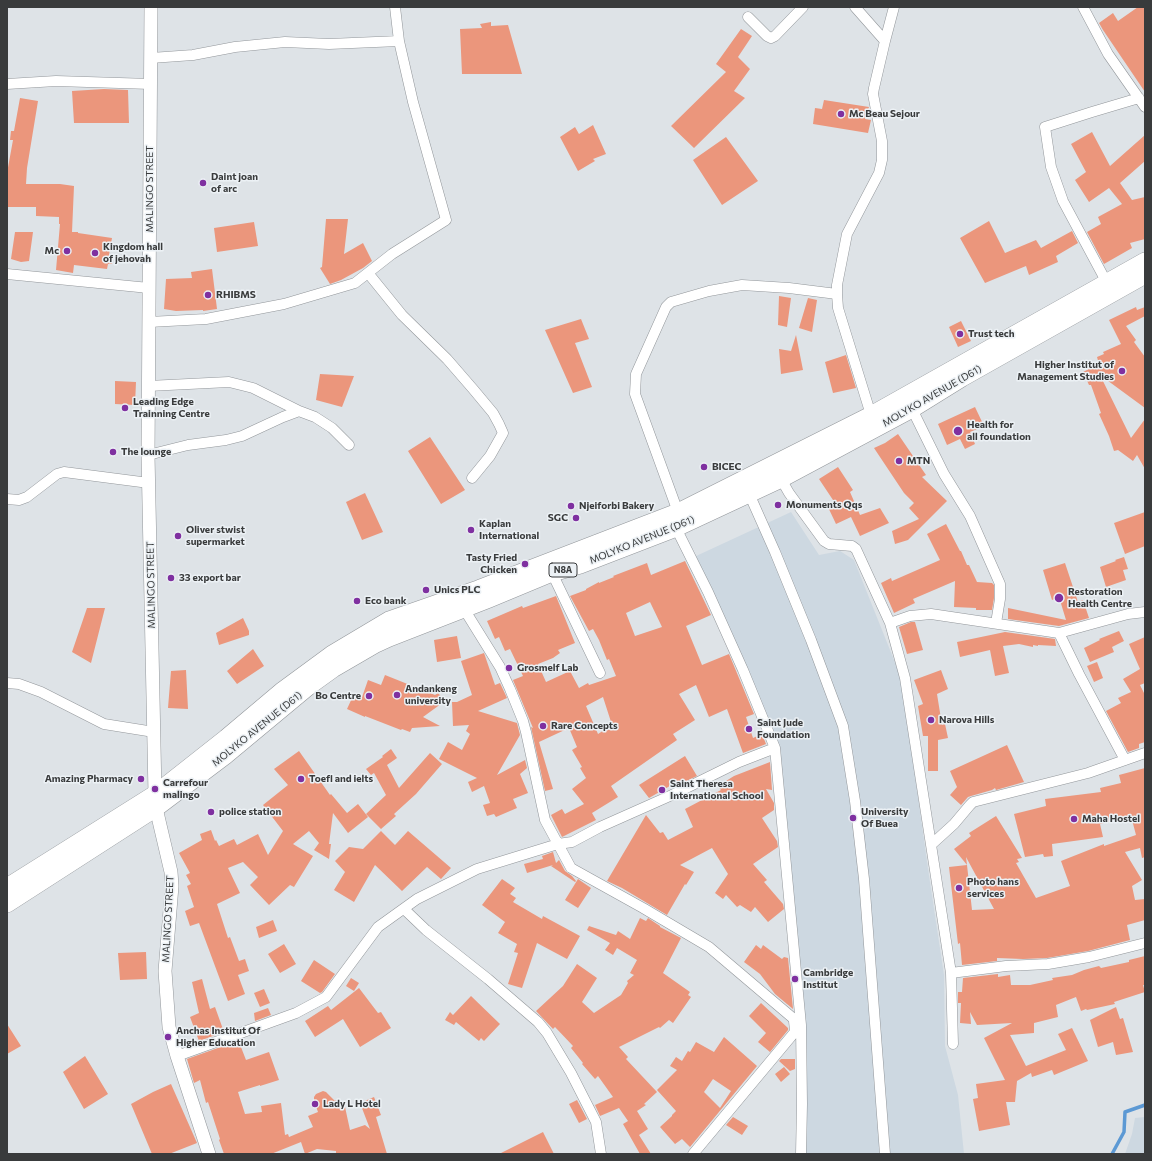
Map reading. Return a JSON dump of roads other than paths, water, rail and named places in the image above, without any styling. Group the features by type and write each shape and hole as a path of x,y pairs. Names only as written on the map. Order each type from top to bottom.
{"highway":[{"name":"MOLYKO AVENUE (D61)","path":"7,904 156,801 225,756 290,702 333,669 389,638 552,573 580,565 746,487 1145,261"},
{"name":"MOLYKO AVENUE (D61)","path":"746,487 781,479 912,409 962,378 1145,275"},
{"name":"MOLYKO AVENUE (D61)","path":"7,887 156,801 226,738 283,690 332,654 389,620 677,520"}],"street":[{"name":"MALINGO STREET","path":"151,7 148,455 156,801 171,872 172,886 165,984 169,1027 209,1154"},
{"path":"149,322 206,318 284,304 355,283 392,254 446,220 413,102 398,41 395,7"},
{"path":"748,17 770,38 775,36 803,7"},
{"path":"855,7 885,41"},
{"path":"871,415 838,308 837,285 847,234 880,173 882,141 874,88 894,7"},
{"path":"1083,7 1108,54 1142,103 1092,112 1045,127 1051,167 1063,202 1107,283"},
{"path":"151,58 193,55 235,47 285,42 329,44 398,41"},
{"path":"7,84 56,81 150,84"},
{"path":"368,273 402,315 447,359 493,413 499,424 503,433 490,456 472,478"},
{"path":"7,274 149,288"},
{"path":"801,1154 802,1104 797,1022 775,748 743,670 677,520 635,394 636,374 666,307 672,302 709,291 742,285 783,287 837,294"},
{"path":"148,386 229,382 253,388 314,417 332,428 349,445"},
{"path":"912,409 944,474 970,516 1000,584 1000,599 996,623"},
{"path":"148,455 188,445 226,440 242,436 299,411"},
{"path":"7,499 19,500 27,497 57,474 64,472 149,483"},
{"path":"781,479 789,493 824,541 829,544 852,546 856,549 890,623 905,678 932,844 951,973 953,1044"},
{"path":"746,487 811,640 843,726 855,801 864,879 885,1154"},
{"path":"552,573 600,673"},
{"path":"464,609 500,667 523,721 545,820 571,868 709,947 797,1022"},
{"path":"890,623 910,616 931,614 1059,633 1128,614 1145,612"},
{"path":"1059,633 1125,760"},
{"path":"7,683 19,684 41,692 104,724 154,732"},
{"path":"177,1056 296,1013 326,997 378,927 417,899 477,869 558,844 572,842 600,826 672,796 739,762 775,748"},
{"path":"932,844 954,824 973,802 1088,773 1145,753"},
{"path":"404,909 426,930 488,979 538,1022 547,1033 572,1073 596,1122 601,1154"},
{"path":"951,973 1006,966 1048,964 1145,943"},
{"path":"693,1154 794,1033 797,1022"}],"waterway":[{"path":"1112,1154 1124,1132 1125,1112 1145,1105"}],"place":[{"name":"Mc Beau Sejour","path":"841,114"},
{"name":"Daint joan of arc","path":"203,183"},
{"name":"Mc","path":"67,251"},
{"name":"Kingdom hall of jehovah","path":"95,253"},
{"name":"RHIBMS","path":"208,295"},
{"name":"Trust tech","path":"960,334"},
{"name":"Higher Institut of Management Studies","path":"1122,371"},
{"name":"Leading Edge Trainning Centre","path":"125,408"},
{"name":"Health for all foundation","path":"958,431"},
{"name":"The lounge","path":"113,452"},
{"name":"MTN","path":"899,461"},
{"name":"BICEC","path":"704,467"},
{"name":"Monuments Qqs","path":"778,505"},
{"name":"Njeiforbi Bakery","path":"571,506"},
{"name":"SGC","path":"576,518"},
{"name":"Kaplan International","path":"471,530"},
{"name":"Oliver stwist supermarket","path":"178,536"},
{"name":"Tasty Fried Chicken","path":"525,564"},
{"name":"33 export bar","path":"171,578"},
{"name":"Unics PLC","path":"426,590"},
{"name":"Restoration Health Centre","path":"1059,598"},
{"name":"Eco bank","path":"357,601"},
{"name":"Grosmelf Lab","path":"509,668"},
{"name":"Andankeng university","path":"397,695"},
{"name":"Bo Centre","path":"369,696"},
{"name":"Narova Hills","path":"931,720"},
{"name":"Rare Concepts","path":"543,726"},
{"name":"Saint Jude Foundation","path":"749,729"},
{"name":"Amazing Pharmacy","path":"141,779"},
{"name":"Toefl and ielts","path":"301,779"},
{"name":"Carrefour malingo","path":"155,789"},
{"name":"Saint Theresa International School","path":"662,790"},
{"name":"police station","path":"211,812"},
{"name":"University Of Buea","path":"853,818"},
{"name":"Maha Hostel","path":"1074,819"},
{"name":"Photo hans services","path":"959,888"},
{"name":"Cambridge Institut","path":"795,979"},
{"name":"Anchas Institut Of Higher Education","path":"168,1037"},
{"name":"Lady L Hotel","path":"315,1104"}]}
